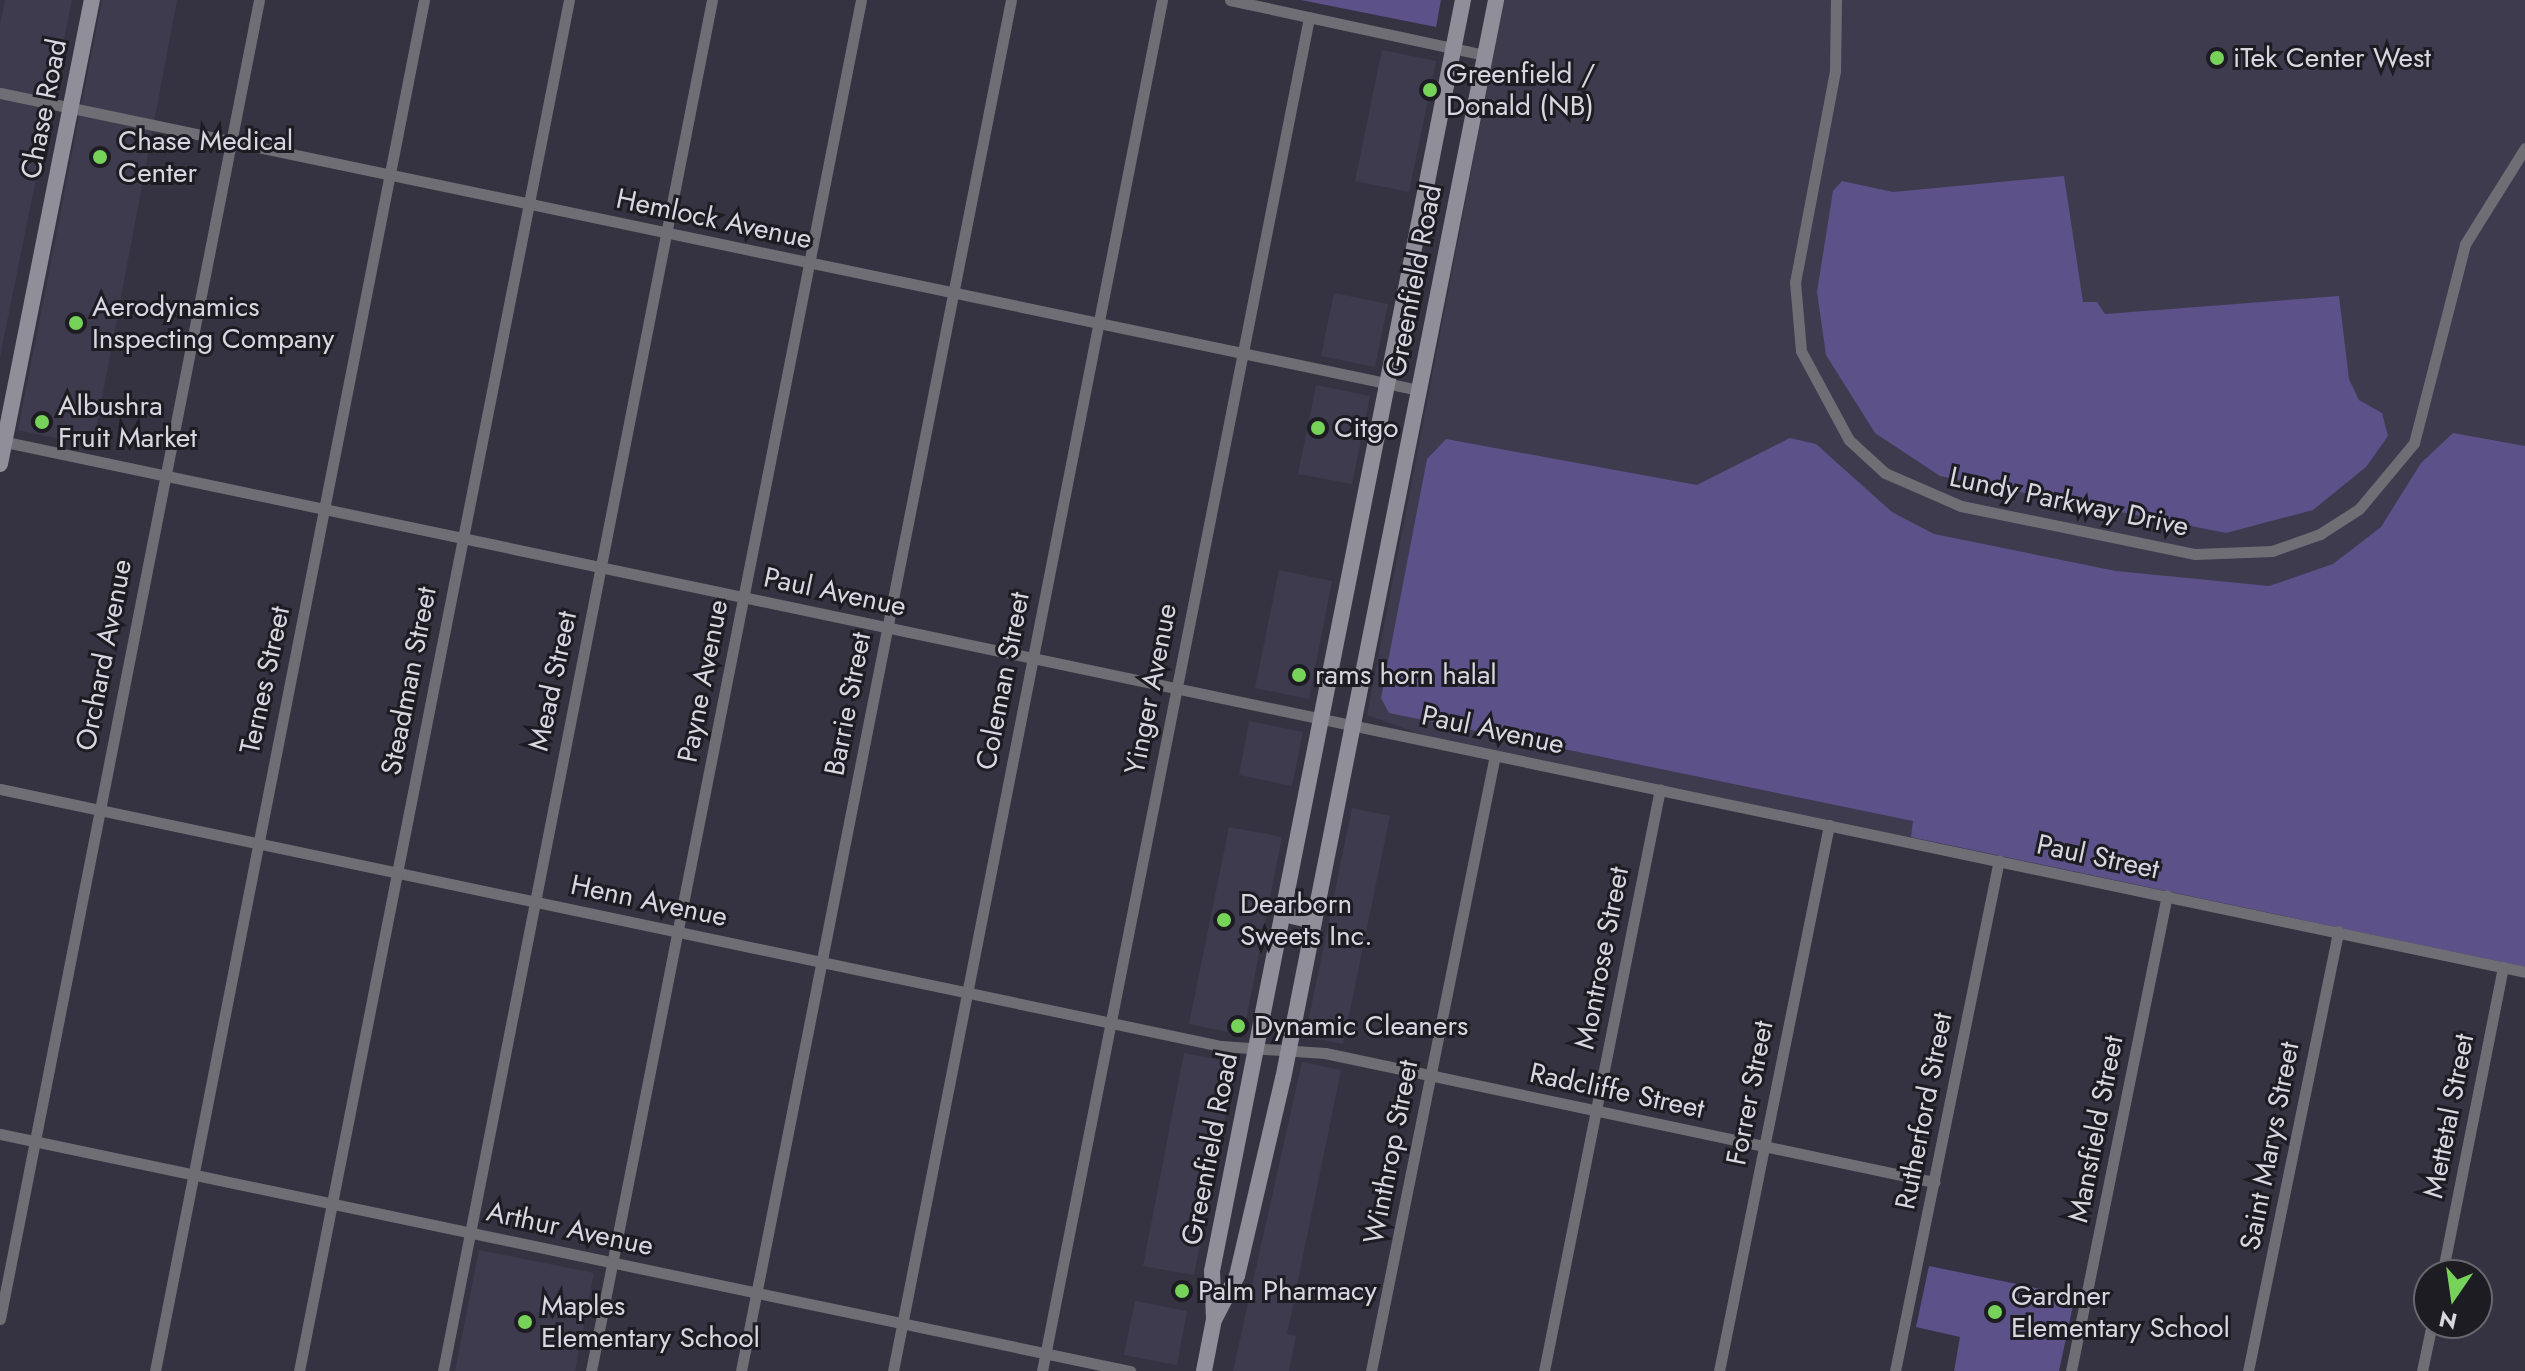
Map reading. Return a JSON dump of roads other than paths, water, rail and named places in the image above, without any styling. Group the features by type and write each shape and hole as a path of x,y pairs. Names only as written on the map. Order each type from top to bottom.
{"main road":[{"name":"Chase Road","path":"0,464 2,441 92,0"},
{"name":"Greenfield Road","path":"1204,1371 1214,1319 1212,1271 1463,0"},
{"name":"Greenfield Road","path":"1214,1319 1237,1276 1289,1049 1496,0"},
{"path":"1283,914 1314,921"}],"street":[{"name":"Orchard Avenue","path":"0,1319 259,0"},
{"name":"Ternes Street","path":"155,1371 424,0"},
{"name":"Steadman Street","path":"299,1371 569,0"},
{"name":"Mead Street","path":"443,1371 712,0"},
{"name":"Payne Avenue","path":"591,1371 861,0"},
{"name":"Barrie Street","path":"741,1371 1011,0"},
{"name":"Coleman Street","path":"893,1371 1162,0"},
{"path":"1230,0 1485,55"},
{"name":"Lundy Parkway Drive","path":"1836,0 1835,71 1795,282 1801,351 1849,440 1885,473 1961,506 2195,554 2272,551 2320,534 2359,509 2414,443 2465,244 2525,148"},
{"name":"Yinger Avenue","path":"1042,1371 1309,17"},
{"name":"Hemlock Avenue","path":"0,93 1419,390"},
{"path":"2512,166 2525,159"},
{"name":"Paul Avenue","path":"2,441 1660,789"},
{"name":"Winthrop Street","path":"1371,1371 1495,755"},
{"name":"Henn Avenue","path":"0,789 1111,1022 1257,1049 1289,1049"},
{"name":"Paul Street","path":"1660,789 2525,972"},
{"name":"Montrose Street","path":"1544,1371 1660,789"},
{"name":"Forrer Street","path":"1719,1371 1829,825"},
{"name":"Rutherford Street","path":"1895,1371 1999,860"},
{"name":"Mansfield Street","path":"2071,1371 2167,896"},
{"name":"Saint Marys Street","path":"2248,1371 2338,931"},
{"name":"Mettetal Street","path":"2445,1259 2503,967"},
{"name":"Radcliffe Street","path":"1289,1049 1934,1182"},
{"name":"Arthur Avenue","path":"0,1134 1130,1371"},
{"path":"2422,1371 2429,1339"}],"place":[{"name":"iTek Center West","path":"2217,58"},
{"name":"Greenfield / Donald (NB)","path":"1430,90"},
{"name":"Chase Medical Center","path":"100,157"},
{"name":"Aerodynamics Inspecting Company","path":"76,323"},
{"name":"Albushra Fruit Market","path":"42,422"},
{"name":"Citgo","path":"1318,428"},
{"name":"rams horn halal","path":"1299,675"},
{"name":"Dearborn Sweets Inc.","path":"1224,920"},
{"name":"Dynamic Cleaners","path":"1238,1026"},
{"name":"Palm Pharmacy","path":"1182,1291"},
{"name":"Gardner Elementary School","path":"1995,1312"},
{"name":"Maples Elementary School","path":"525,1322"}]}
